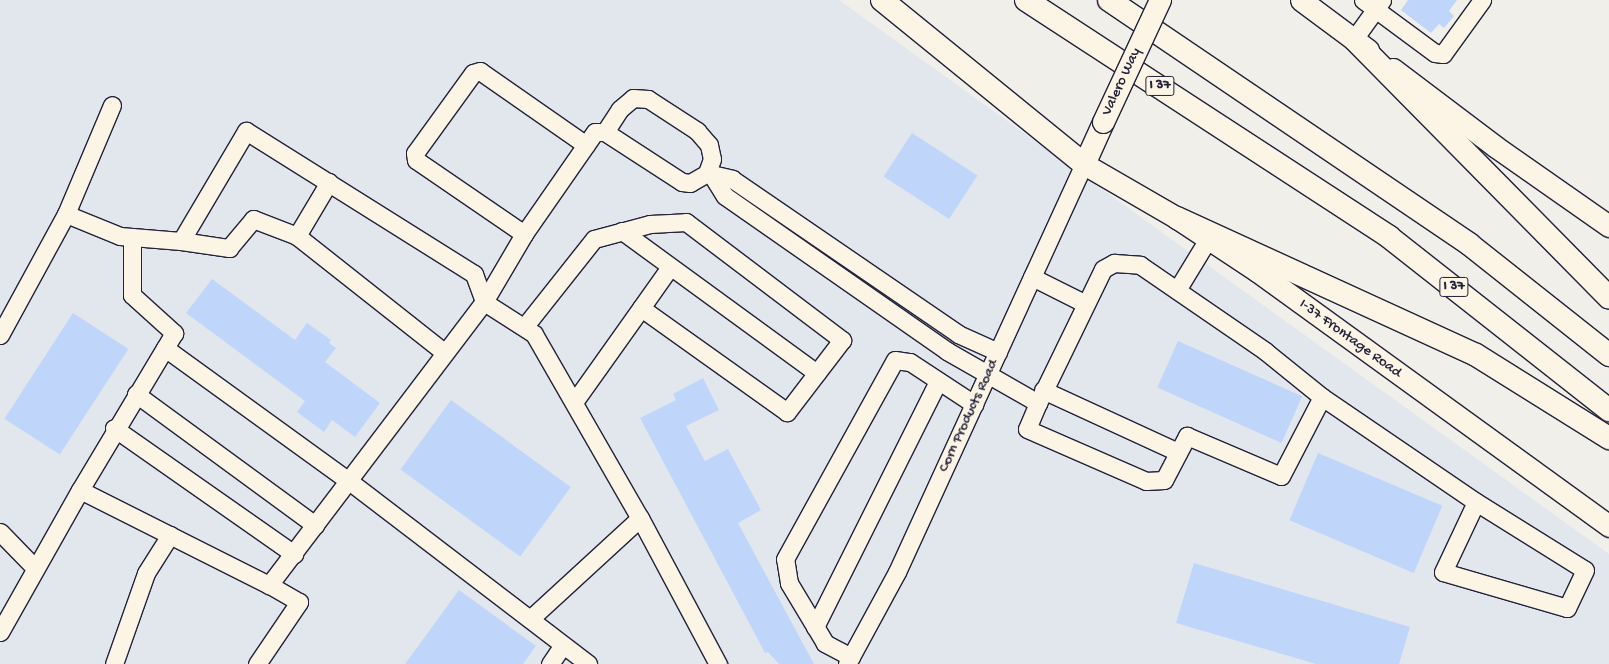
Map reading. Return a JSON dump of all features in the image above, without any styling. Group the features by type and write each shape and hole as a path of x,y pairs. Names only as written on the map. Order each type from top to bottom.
{"highway":[{"path":"882,0 1084,164"},
{"name":"I 37","path":"1026,0 1389,237 1609,410"},
{"path":"1109,0 1468,244 1609,355"},
{"path":"1354,39 1609,298"},
{"path":"1177,218 1476,355 1609,438"}],"main road":[{"name":"Valero Way","path":"1084,164 1160,0"},
{"path":"1301,0 1496,147 1609,226"},
{"name":"I-37 Frontage Road","path":"1084,164 1177,218 1208,239 1609,526"}],"street":[{"path":"1354,39 1373,3 1435,53 1443,54 1482,0"},
{"path":"524,234 416,160 415,154 445,110 473,73 480,71 586,145"},
{"path":"605,132 620,109 633,98 644,98 697,131 709,145 712,158 710,175 725,196 988,374 1178,452"},
{"path":"0,335 66,214 112,105"},
{"path":"180,241 246,131 474,274 484,302 525,326 575,401 640,518 710,661"},
{"path":"269,585 349,481 444,352 484,302 524,234 595,132 605,132 682,182 690,183 710,175 732,179 958,334 998,352"},
{"name":"Corn Products Road","path":"849,661 897,572 1084,164"},
{"path":"297,236 329,182"},
{"path":"66,214 120,236 180,241 229,248 253,219 297,236 444,352"},
{"path":"525,326 594,239 650,224 686,222 842,340 787,412 641,308"},
{"path":"622,231 817,373"},
{"path":"0,632 114,428 174,333 132,295 132,237"},
{"path":"1177,290 1208,239"},
{"path":"1322,397 1281,476 1187,436 1164,480 1146,481 1027,429 1041,396 1103,269 1114,263 1140,264 1265,351 1322,397 1476,502 1585,570 1567,608 1443,572 1476,502"},
{"path":"575,401 670,267"},
{"path":"1032,277 1086,304"},
{"path":"165,348 349,481 588,664"},
{"path":"849,661 825,643 789,583 785,560 895,360 910,362 974,404"},
{"path":"815,627 938,381"},
{"path":"136,394 315,525"},
{"path":"114,428 294,554"},
{"path":"80,490 269,585 299,602 257,664"},
{"path":"530,619 640,518"},
{"path":"0,532 35,568"},
{"path":"114,664 146,573 170,535"},
{"path":"550,664 563,645"}],"shaded area":[{"path":"0,0 839,0 1609,554 1609,664 0,664"}],"building":[{"path":"1408,0 1457,0 1449,11 1454,16 1444,28 1439,24 1431,33 1401,10"},
{"path":"912,133 977,175 949,219 884,177"},
{"path":"212,279 295,340 307,323 331,340 329,343 336,348 325,362 380,403 355,437 332,420 324,432 297,412 305,401 186,313"},
{"path":"73,313 128,349 60,455 4,419"},
{"path":"1178,341 1302,396 1281,443 1157,388"},
{"path":"703,378 719,410 686,426 705,461 728,449 761,510 738,523 814,664 779,664 768,652 765,653 640,418 676,400 673,394"},
{"path":"451,400 571,487 520,557 400,470"},
{"path":"1318,453 1442,506 1414,573 1289,520"},
{"path":"1194,563 1410,627 1399,664 1316,664 1176,623"},
{"path":"459,590 536,646 523,664 405,664"}]}
